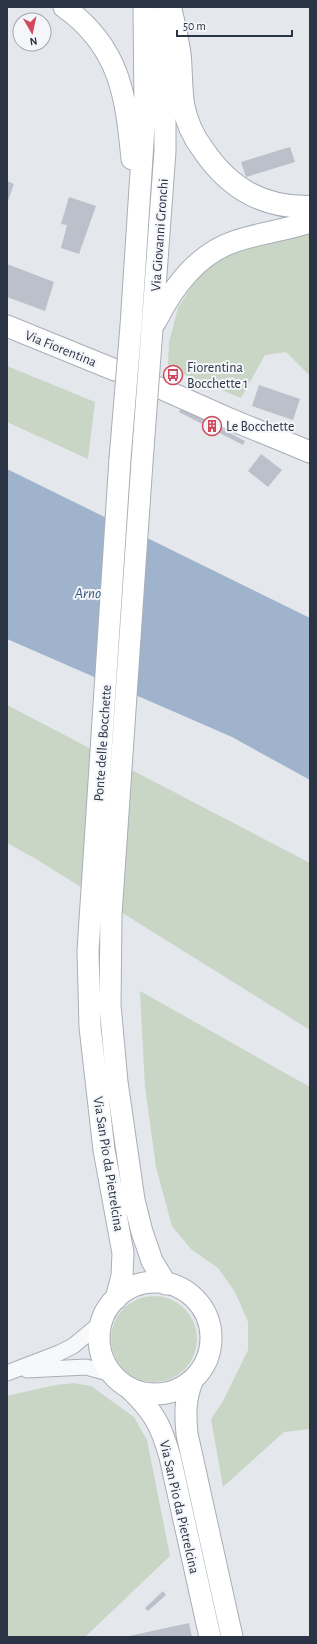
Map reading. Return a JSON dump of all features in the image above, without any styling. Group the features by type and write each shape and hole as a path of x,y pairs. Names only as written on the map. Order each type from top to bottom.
{"main road":[{"name":"Via Giovanni Gronchi","path":"120,458 131,326 145,112 144,7"},
{"name":"Via Giovanni Gronchi","path":"142,462 164,151 165,7"},
{"path":"170,7 180,57 182,92 186,116 195,136 212,162 228,180 242,190 259,198 288,207 310,207"},
{"path":"72,13 106,50 116,70 128,112 137,220"},
{"path":"152,329 174,289 191,270 207,256 234,241 310,222"},
{"name":"Via Fiorentina","path":"7,326 115,370"},
{"path":"160,388 232,420 307,446"},
{"name":"Ponte delle Bocchette","path":"90,1027 88,980 90,908 120,458"},
{"name":"Ponte delle Bocchette","path":"112,1025 110,977 111,915 142,462"},
{"name":"Via San Pio da Pietrelcina","path":"112,1025 117,1082 134,1200 152,1261 166,1284"},
{"name":"Via San Pio da Pietrelcina","path":"90,1027 104,1150 123,1253 122,1276 116,1299"},
{"path":"147,1283 166,1284 182,1289 196,1300 206,1315 209,1323 211,1336 210,1349 204,1365 193,1379 179,1389 162,1394 145,1393 129,1388 112,1374 102,1354 100,1333 102,1322 110,1306 122,1293 138,1285 147,1283"},
{"name":"Via San Pio da Pietrelcina","path":"193,1379 186,1401 185,1416 187,1434 232,1637"},
{"name":"Via San Pio da Pietrelcina","path":"129,1388 153,1413 165,1440 172,1465 210,1637"}],"street":[{"path":"9,1372 59,1353 73,1346 102,1322"},
{"path":"9,1372 79,1367 93,1368 112,1374"}],"green space":[{"path":"310,229 310,376 286,352 265,355 241,398 181,373 168,365 169,342 178,308 198,276 231,253 279,240"},
{"path":"7,366 95,402 88,459 7,422"},
{"path":"7,705 310,863 310,1030 36,859 7,843"},
{"path":"140,991 310,1087 310,1429 284,1432 223,1487 211,1419 222,1403 248,1350 248,1322 235,1292 218,1268 191,1249 172,1226 156,1167 145,1087"},
{"path":"154,1296 171,1299 178,1303 190,1315 194,1322 197,1339 194,1356 190,1363 178,1375 171,1379 154,1382 137,1379 130,1375 118,1363 114,1356 111,1339 114,1322 118,1315 130,1303 137,1299"},
{"path":"74,1383 91,1386 134,1417 147,1440 170,1556 85,1637 7,1637 7,1396 55,1385"}],"water":[{"name":"Arno","path":"7,469 310,618 310,780 232,737 7,639"}],"building":[{"path":"290,147 295,162 246,177 241,162"},
{"path":"7,181 14,184 7,204"},
{"path":"69,197 96,206 79,254 61,248 67,225 61,224"},
{"path":"7,264 54,282 45,311 7,297"},
{"path":"259,385 300,399 293,420 252,406"},
{"name":"Le Bocchette","path":"182,408 245,441 243,445 179,412"},
{"path":"261,454 282,470 268,487 248,471"},
{"path":"163,1591 166,1595 148,1611 145,1608"},
{"path":"189,1623 192,1637 129,1637 129,1636"}],"place":[{"name":"Fiorentina Bocchette 1","path":"173,375"},
{"name":"Le Bocchette","path":"212,426"}]}
